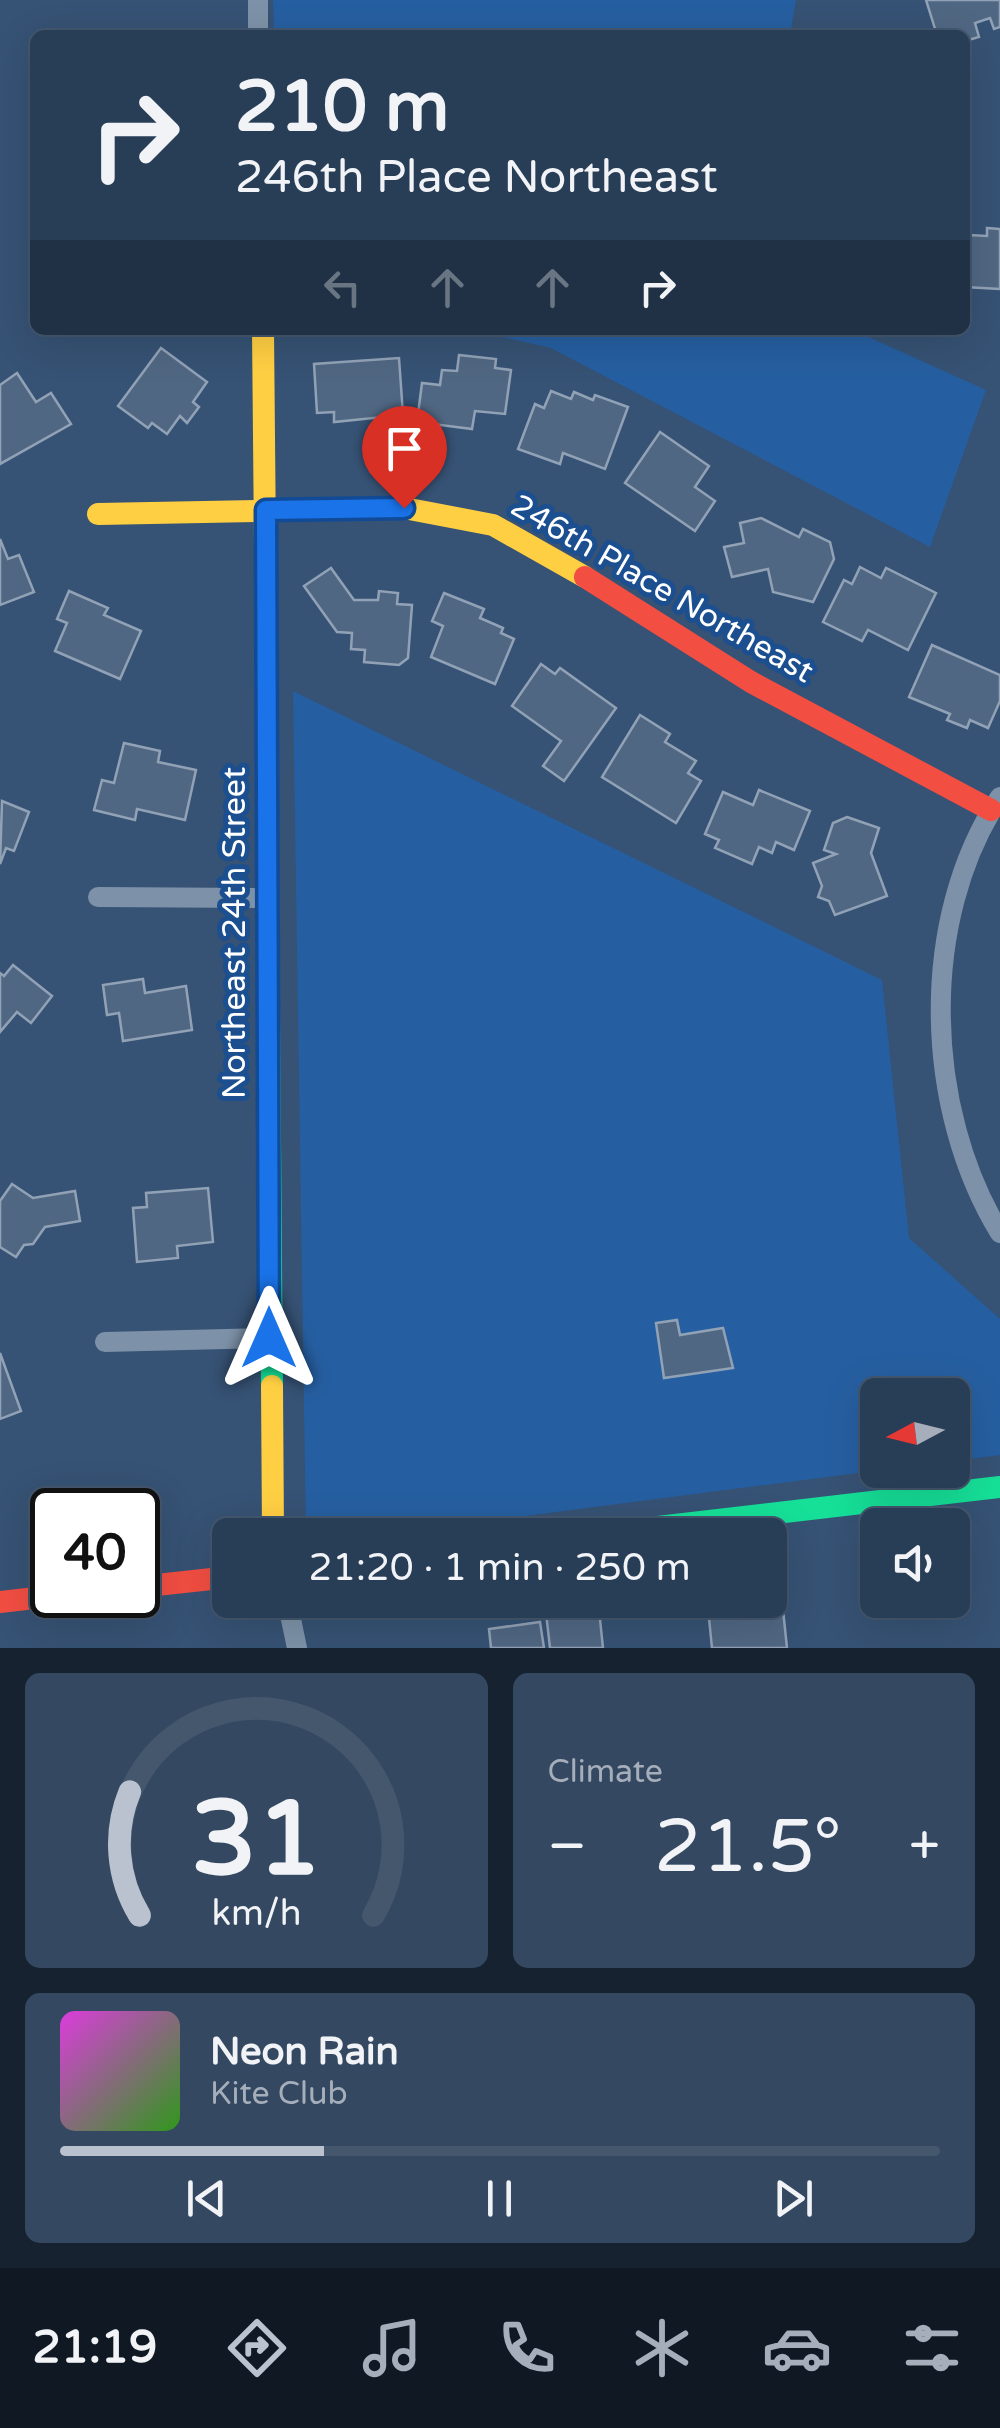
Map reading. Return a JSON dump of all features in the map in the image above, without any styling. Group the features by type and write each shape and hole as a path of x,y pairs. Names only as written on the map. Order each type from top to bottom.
{"street":[{"path":"258,0 258,30"},
{"name":"Northeast 24th Street","path":"263,335 273,1518"},
{"name":"246th Place Northeast","path":"98,514 404,508 493,524 534,544 751,682 996,804"},
{"path":"996,804 966,868 949,928 943,1052 949,1107 963,1152 1000,1233"},
{"path":"98,898 268,898"},
{"path":"106,1342 269,1338"},
{"path":"735,1518 1000,1487"},
{"path":"160,1584 212,1578"},
{"path":"0,1602 30,1599"},
{"path":"291,1618 298,1648"}],"shaded area":[{"path":"273,0 796,0 791,30 274,30"},
{"path":"494,335 864,335 986,390 930,547 551,348"},
{"path":"293,691 882,980 909,1238 1000,1319 1000,1455 970,1459 970,1378 860,1378 860,1473 510,1518 306,1518"}],"building":[{"path":"926,0 1000,0 1000,27 994,29 990,18 975,23 979,37 970,40 970,30 935,30"},
{"path":"987,228 1000,229 1000,289 970,287 970,235 987,236"},
{"path":"161,348 207,382 193,402 199,407 187,423 180,416 167,434 152,423 148,428 118,406"},
{"path":"459,355 496,359 495,368 511,370 505,414 475,411 472,429 417,422 422,383 440,385 442,370 457,371"},
{"path":"399,358 403,415 334,422 334,412 317,413 314,364"},
{"path":"17,373 36,402 51,393 71,424 0,464 0,385"},
{"path":"551,391 571,399 574,392 593,400 595,395 628,407 605,469 563,453 560,464 518,449 535,404 544,408"},
{"path":"660,432 709,466 695,487 715,501 695,531 625,483"},
{"path":"761,518 799,537 803,529 830,542 834,559 813,602 773,592 768,569 732,577 724,547 744,543 740,523"},
{"path":"0,539 8,559 19,555 34,592 0,605"},
{"path":"860,567 881,578 886,568 936,593 908,650 868,630 862,641 823,622 844,580 852,584"},
{"path":"331,568 354,600 378,600 379,591 398,593 397,604 412,605 408,658 399,665 364,662 365,650 351,649 352,633 337,632 304,586"},
{"path":"69,591 108,608 104,615 141,631 120,679 55,651 67,623 57,619"},
{"path":"444,593 484,609 480,618 503,628 501,633 514,639 495,684 431,657 443,626 432,621"},
{"path":"932,645 1000,675 1000,701 988,728 970,720 967,728 947,720 950,714 909,697"},
{"path":"541,664 555,674 560,668 616,708 564,781 543,766 561,741 512,706"},
{"path":"640,715 670,734 665,742 696,761 688,773 701,781 676,823 602,777"},
{"path":"124,743 160,751 158,762 196,770 185,820 137,809 135,820 94,810 102,780 114,783"},
{"path":"759,790 810,811 794,850 776,842 772,853 759,847 752,864 715,848 719,840 705,834 723,792 753,805"},
{"path":"2,801 29,812 14,851 6,848 0,864"},
{"path":"847,817 879,828 871,853 887,896 835,915 829,901 818,897 822,886 813,863 836,854 824,850 833,823"},
{"path":"13,965 52,996 31,1023 17,1012 0,1032 0,973 4,976"},
{"path":"143,979 145,993 186,986 192,1030 123,1041 119,1013 107,1015 103,985"},
{"path":"12,1184 33,1198 75,1191 80,1221 45,1227 33,1244 24,1245 16,1257 0,1247 0,1201"},
{"path":"208,1188 213,1242 177,1246 178,1258 137,1262 133,1208 147,1207 146,1193"},
{"path":"677,1320 680,1335 723,1328 733,1368 664,1378 656,1323"},
{"path":"0,1353 21,1411 0,1419"},
{"path":"547,1618 600,1618 603,1648 550,1648"},
{"path":"709,1618 784,1618 787,1648 712,1648"},
{"path":"540,1622 544,1648 491,1648 489,1629"}],"traffic: fast":[{"path":"267,760 272,1386"},
{"path":"735,1518 1000,1487"}],"traffic: slow":[{"path":"263,335 267,760"},
{"path":"98,514 404,508 493,525 585,577"},
{"path":"272,1386 273,1518"}],"traffic: jam":[{"path":"585,577 751,682 991,810"},
{"path":"160,1585 212,1579"},
{"path":"0,1602 30,1599"}],"route":[{"path":"269,1338 266,510 404,508"}]}
